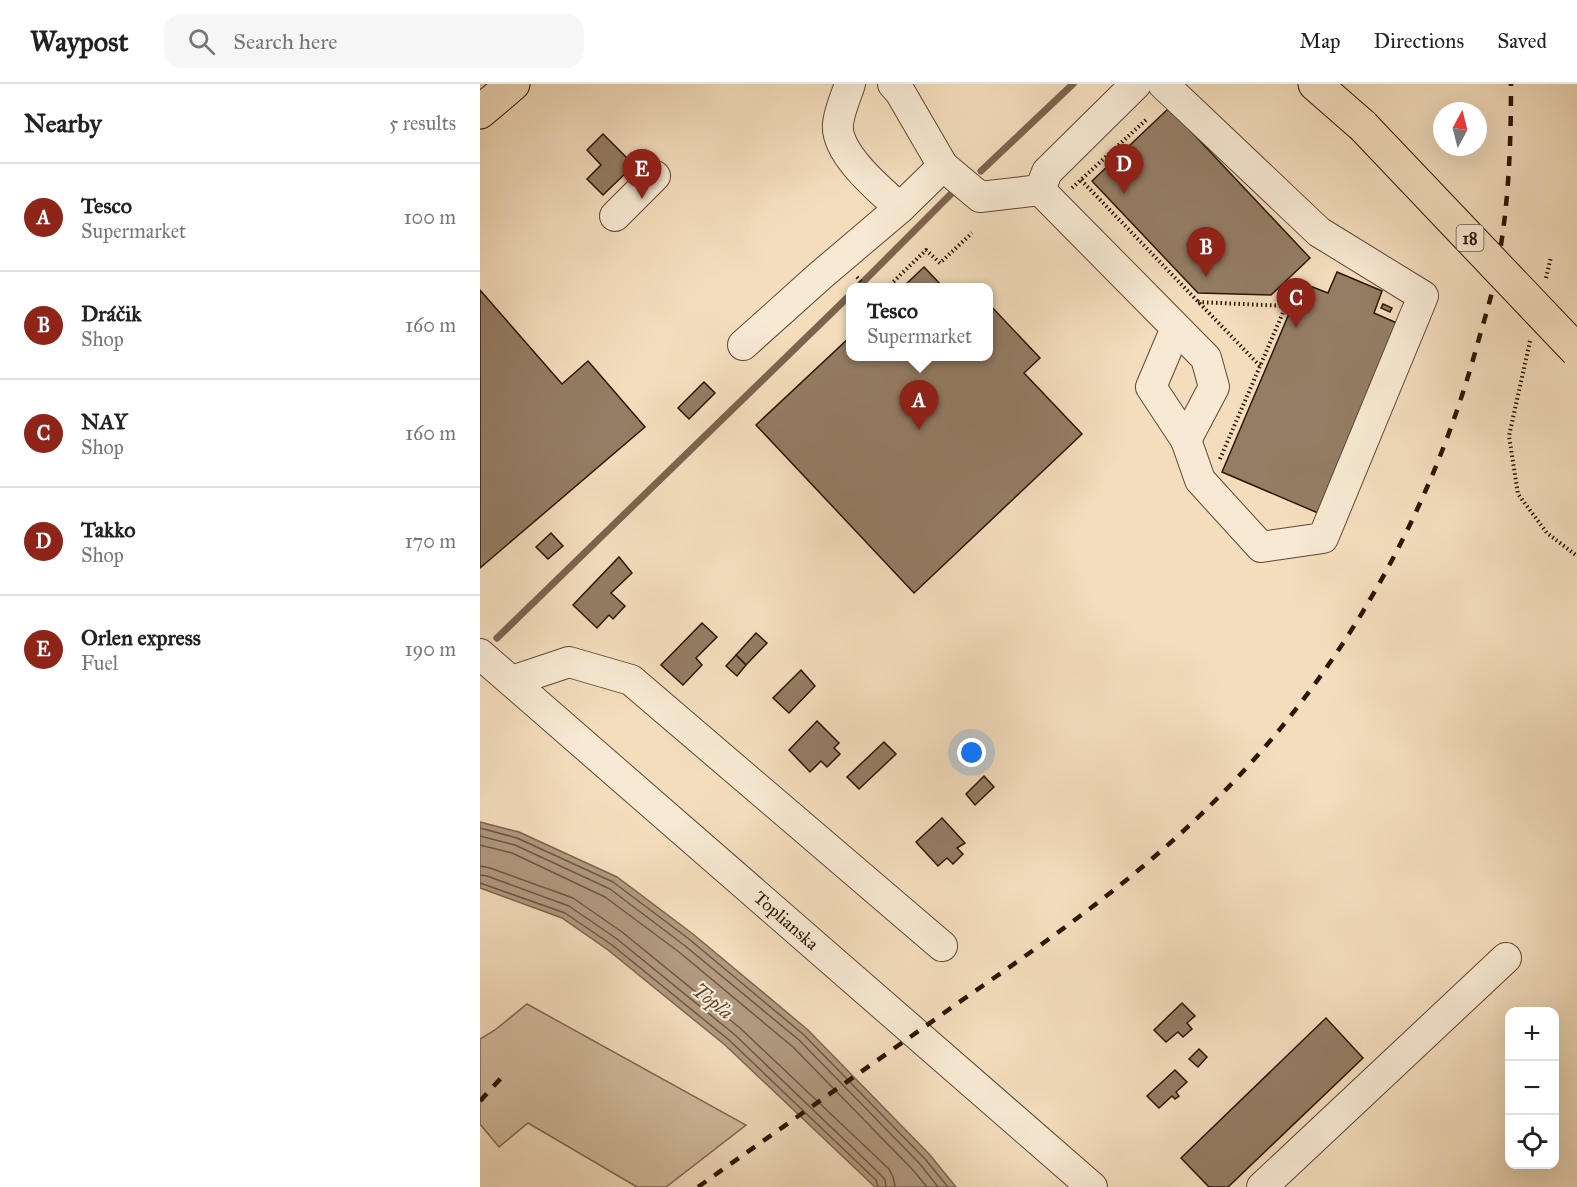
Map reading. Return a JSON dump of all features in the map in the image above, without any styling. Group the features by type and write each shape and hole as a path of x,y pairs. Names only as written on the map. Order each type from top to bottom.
{"main road":[{"path":"480,112 513,84"},
{"name":"18","path":"1315,84 1363,126 1577,351"}],"street":[{"path":"849,84 837,126 843,150 900,208"},
{"path":"1136,84 1047,172 1053,192 1206,358 1214,387 1186,440"},
{"path":"1163,84 1319,232 1423,296 1323,538 1261,547 1200,480 1186,440 1151,387 1176,328"},
{"path":"898,87 943,166 980,197 1053,192"},
{"path":"743,345 900,208 943,166"},
{"path":"620,221 660,181"},
{"name":"Toplianska","path":"480,654 1092,1187"},
{"path":"512,681 569,662 631,680 942,946"},
{"path":"1262,1187 1506,958"}],"path":[{"path":"1053,192 1081,180 1148,118"},
{"path":"1081,180 1260,366"},
{"path":"892,283 926,250 940,263 972,233"},
{"path":"1546,280 1551,257"},
{"path":"853,274 862,283"},
{"path":"1220,459 1297,280"},
{"path":"1198,302 1286,306"},
{"path":"1531,338 1509,436 1518,494 1547,533 1577,556"}],"shaded area":[{"path":"527,1004 746,1125 666,1187 637,1187 528,1123 499,1147 480,1124 480,1039"}],"water":[{"name":"Topľa","path":"480,822 519,832 617,877 693,934 808,1030 930,1155 956,1187 875,1187 725,1045 608,950 562,918 480,888"}],"building":[{"path":"1169,108 1310,258 1271,295 1198,293 1092,181"},
{"path":"603,134 634,165 603,195 587,179 601,165 587,150"},
{"path":"924,267 939,283 907,283"},
{"path":"1337,272 1382,291 1374,313 1399,324 1318,513 1222,472 1302,283 1328,293"},
{"path":"480,290 562,384 588,361 645,427 480,568"},
{"path":"1383,304 1392,308 1390,312 1381,308"},
{"path":"993,308 1040,358 1024,373 1082,434 914,593 756,425 846,341 846,361 993,361"},
{"path":"704,382 715,393 689,419 678,408"},
{"path":"551,533 563,546 548,559 536,547"},
{"path":"619,557 632,573 611,593 625,606 613,619 609,615 597,628 573,605"},
{"path":"702,623 717,637 696,658 702,665 683,685 661,665"},
{"path":"756,633 767,643 746,665 736,655"},
{"path":"736,655 746,665 737,676 726,666"},
{"path":"801,670 815,686 789,713 773,698"},
{"path":"817,721 839,743 834,748 840,754 827,767 821,761 810,772 789,750"},
{"path":"884,742 896,754 859,789 847,777"},
{"path":"984,776 994,787 975,805 966,794"},
{"path":"942,818 965,843 957,848 963,854 953,864 947,858 938,866 916,842"},
{"path":"1182,1003 1195,1016 1187,1023 1192,1029 1183,1037 1178,1032 1166,1042 1154,1030"},
{"path":"1326,1018 1363,1058 1228,1187 1209,1187 1181,1158"},
{"path":"1199,1049 1207,1057 1198,1067 1189,1059"},
{"path":"1175,1070 1187,1082 1176,1092 1179,1096 1175,1099 1172,1096 1159,1108 1147,1096"}],"waterway":[{"path":"981,171 1073,84"},
{"path":"862,283 952,193"},
{"path":"497,638 846,299"}],"railway":[{"path":"698,1187 1049,939 1109,894 1193,822 1243,772 1289,718 1331,661 1369,602 1403,539 1432,475 1457,409 1493,289 1497,268 1507,193 1511,84"},
{"path":"480,1101 502,1077"}],"place":[{"name":"Takko","path":"1124,194"},
{"name":"Orlen express","path":"642,199"},
{"name":"Dráčik","path":"1206,277"},
{"name":"NAY","path":"1296,328"},
{"name":"Tesco","path":"919,430"}]}
